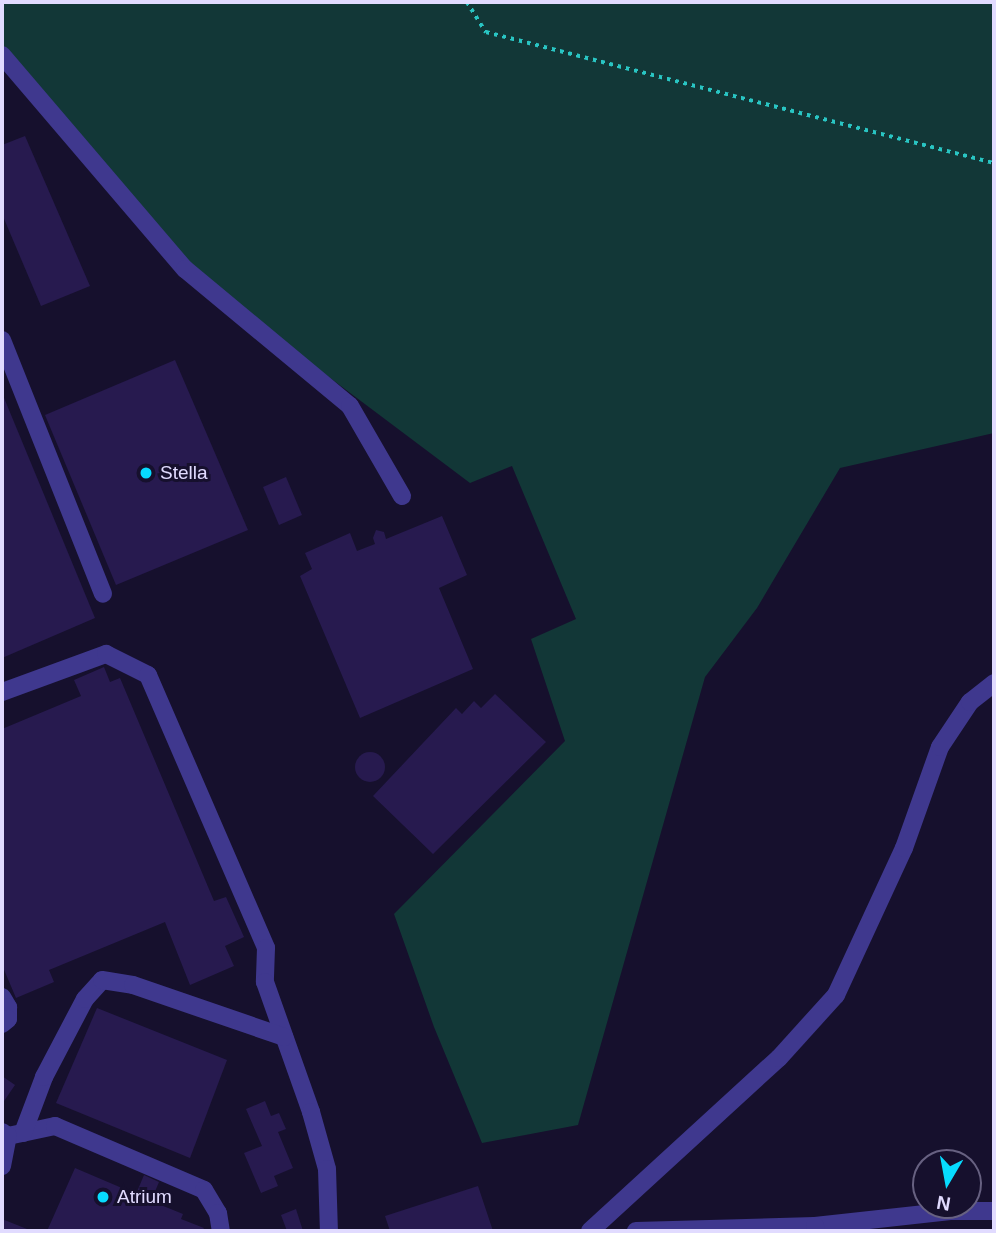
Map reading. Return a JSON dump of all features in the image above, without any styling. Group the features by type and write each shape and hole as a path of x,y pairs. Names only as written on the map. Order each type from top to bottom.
{"lane":[{"path":"2,55 185,269 351,406 402,496"},
{"path":"2,340 103,594"},
{"path":"2,692 106,654 148,674 266,948 265,982 311,1112 327,1169 329,1231"},
{"path":"590,1231 779,1058 836,995 904,848 940,747 970,702 994,682"},
{"path":"2,1166 11,1134 85,999 102,980 133,985 284,1037"},
{"path":"2,998 8,1007 8,1019 2,1024"},
{"path":"11,1134 55,1126 204,1190 218,1213 220,1231"},
{"path":"636,1231 816,1229 950,1211 994,1211"}],"path":[{"path":"467,2 486,32 994,163"}],"green space":[{"path":"6,2 994,2 994,433 840,468 757,608 705,677 578,1125 482,1143 434,1027 394,914 565,741 531,639 576,619 512,466 470,483 185,269 2,55 2,5"}],"building":[{"path":"25,136 90,286 41,306 2,214 2,145"},
{"name":"Stella","path":"175,360 248,530 116,585 45,415"},
{"path":"2,393 95,618 2,658"},
{"path":"286,477 302,515 279,525 263,487"},
{"path":"442,516 467,575 439,588 473,669 360,718 300,576 312,569 305,553 350,533 357,551 375,544 373,538 376,530 384,532 386,539"},
{"path":"104,667 110,682 120,678 214,901 226,897 244,937 225,946 234,966 190,985 165,922 49,970 54,982 16,998 2,965 2,729 81,696 74,680"},
{"path":"495,694 546,742 433,854 373,796 456,708 462,714 474,701 481,708"},
{"path":"370,752 381,756 385,767 381,778 370,782 359,778 355,767 359,756"},
{"path":"97,1008 227,1060 190,1158 56,1103"},
{"path":"2,1076 15,1085 2,1104"},
{"path":"265,1101 271,1116 279,1113 286,1129 278,1132 293,1168 274,1176 278,1186 261,1193 244,1153 262,1146 246,1109"},
{"name":"Atrium","path":"75,1168 136,1194 144,1175 159,1182 151,1201 183,1214 181,1219 204,1228 202,1231 47,1231"},
{"path":"478,1186 493,1231 390,1231 385,1216"},
{"path":"296,1209 303,1231 287,1231 281,1215"},
{"path":"2,1219 32,1231 2,1231"}],"place":[{"name":"Stella","path":"146,473"},
{"name":"Atrium","path":"103,1197"}]}
